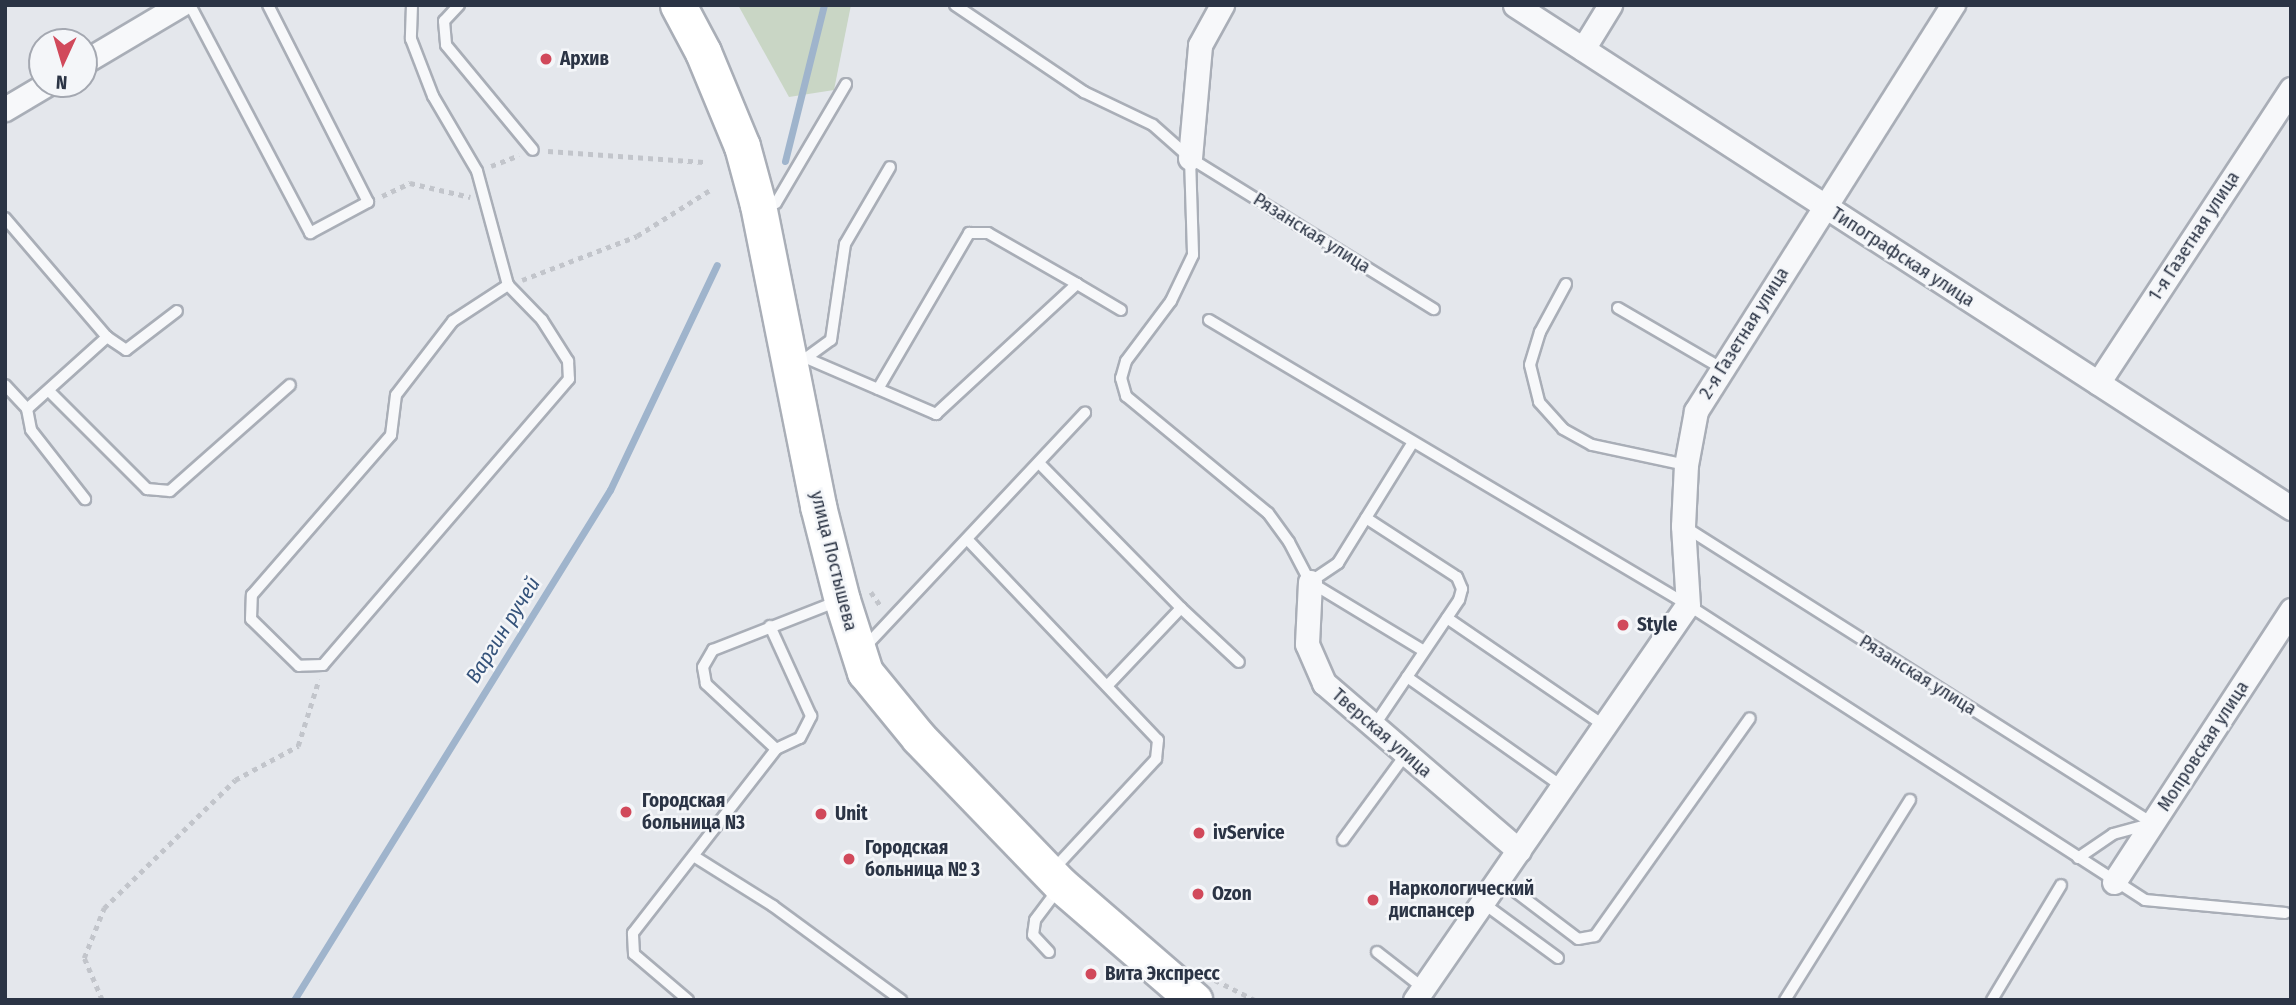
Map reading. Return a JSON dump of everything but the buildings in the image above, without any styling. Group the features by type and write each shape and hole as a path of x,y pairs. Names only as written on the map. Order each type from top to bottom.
{"main road":[{"name":"улица Постышева","path":"678,5 703,52 742,146 798,359 818,506 842,600 865,672 919,738 1056,879 1194,1000"}],"street":[{"path":"98,54 180,5"},
{"path":"1191,158 1200,45 1222,5"},
{"name":"Типографская улица","path":"1516,5 2291,508"},
{"path":"1583,49 1610,5"},
{"name":"2-я Газетная улица","path":"1688,605 1683,526 1686,465 1696,411 1953,5"},
{"name":"1-я Газетная улица","path":"2098,383 2291,89"},
{"path":"5,108 28,95"},
{"name":"Тверская улица","path":"1310,582 1307,644 1324,683 1519,851"},
{"path":"1419,994 1688,605"},
{"name":"Мопровская улица","path":"2115,882 2291,610"}],"lane":[{"path":"190,5 310,233 368,202 268,5"},
{"path":"412,5 411,39 433,96 477,171 509,285 542,320 568,361 569,379 323,665 299,666 251,619 252,595 391,435 396,395 453,321 509,285"},
{"path":"459,5 444,20 446,45 533,150"},
{"name":"Рязанская улица","path":"955,5 1084,92 1153,125 1191,158 1434,309"},
{"path":"758,205 776,203 846,84"},
{"path":"1191,158 1193,255 1171,301 1126,361 1121,378 1126,396 1268,513 1289,542 1310,582 1424,651"},
{"path":"798,359 831,340 845,244 890,167"},
{"path":"5,218 107,337 126,350 177,311"},
{"path":"878,389 969,233 988,233 1121,310"},
{"path":"798,359 936,414 1077,284"},
{"path":"1566,284 1540,332 1531,365 1539,402 1563,429 1592,445 1686,465"},
{"path":"1618,308 1721,368"},
{"path":"1209,320 1688,605 2145,900 2285,913"},
{"path":"27,409 107,337"},
{"path":"5,385 27,409 31,430 85,499"},
{"path":"49,391 147,489 170,491 290,385"},
{"path":"858,655 1085,413"},
{"path":"1310,582 1338,564 1413,442"},
{"path":"1040,464 1181,608 1239,662"},
{"path":"1366,518 1457,577 1462,589 1447,618 1374,726"},
{"name":"Рязанская улица","path":"1683,526 2152,823"},
{"path":"967,539 1158,740 1156,759 1056,879 1035,920 1033,935 1049,952"},
{"path":"776,749 706,684 703,667 713,650 842,600"},
{"path":"1108,685 1181,608"},
{"path":"1447,618 1605,726"},
{"path":"688,1000 634,954 633,933 695,857 776,749 800,738 811,716 770,626"},
{"path":"1407,677 1563,787"},
{"path":"1499,879 1578,939 1595,936 1750,718"},
{"path":"1343,840 1406,754"},
{"path":"1785,1000 1910,800"},
{"path":"2078,858 2113,834 2152,823"},
{"path":"695,857 773,906 901,1000"},
{"path":"1992,1000 2061,885"},
{"path":"1483,903 1558,958"},
{"path":"1377,952 1419,994"}],"path":[{"path":"477,171 533,150 704,162"},
{"path":"368,202 410,183 485,201"},
{"path":"509,285 637,236 710,190"},
{"path":"102,1000 84,958 104,908 235,780 298,746 323,665"}],"green space":[{"path":"738,5 851,5 834,90 789,97"}],"waterway":[{"name":"Варгин ручей","path":"785,161 824,5"},
{"name":"Варгин ручей","path":"294,1000 610,490 717,265"}],"place":[{"name":"Архив","path":"546,59"},
{"name":"Style","path":"1623,625"},
{"name":"Городская больница N3","path":"626,812"},
{"name":"Unit","path":"821,814"},
{"name":"ivService","path":"1199,833"},
{"name":"Городская больница № 3","path":"849,859"},
{"name":"Ozon","path":"1198,894"},
{"name":"Наркологический диспансер","path":"1373,900"},
{"name":"Вита Экспресс","path":"1091,974"}]}
